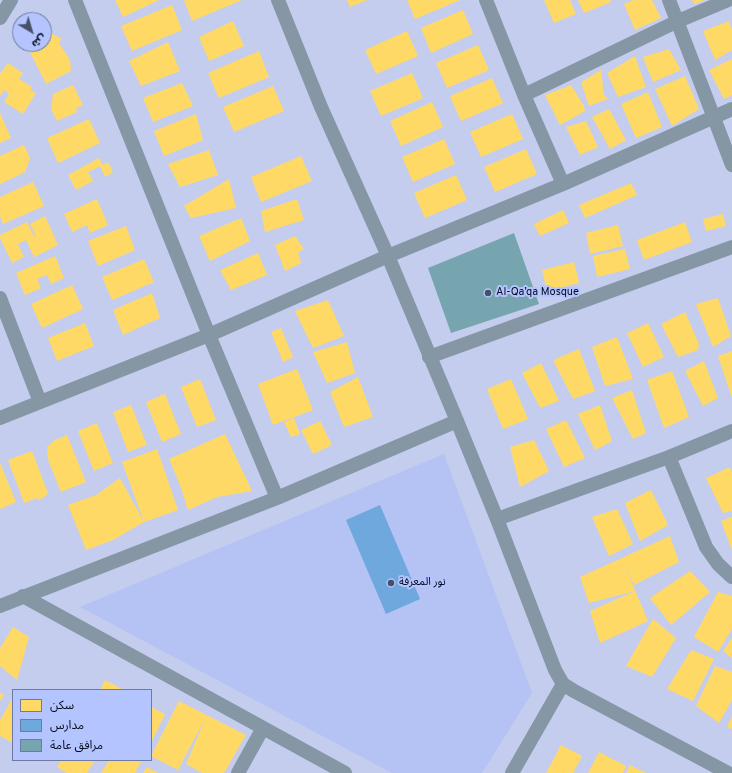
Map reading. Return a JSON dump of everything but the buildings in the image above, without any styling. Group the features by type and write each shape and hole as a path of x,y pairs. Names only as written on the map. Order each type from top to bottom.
{"street":[{"path":"0,18 11,0"},
{"path":"74,0 209,335 278,498"},
{"path":"278,0 321,107 388,256 457,421 497,519 555,670 563,684 728,773"},
{"path":"486,0 524,95 563,184"},
{"path":"669,0 732,165"},
{"path":"524,95 678,21 728,0"},
{"path":"0,418 209,335 388,256 563,184 732,109"},
{"path":"429,357 732,247"},
{"path":"0,298 40,402"},
{"path":"0,606 278,498 457,421"},
{"path":"497,519 669,457 732,431"},
{"path":"669,457 706,547 718,564 732,577"},
{"path":"23,596 345,773"},
{"path":"512,773 563,684"},
{"path":"238,773 263,728"}],"shaded area":[{"path":"444,454 532,693 482,773 392,773 80,607"}],"place":[{"name":"Al-Qa’qa Mosque","path":"488,293"},
{"name":"نور المعرفة","path":"391,583"}]}
